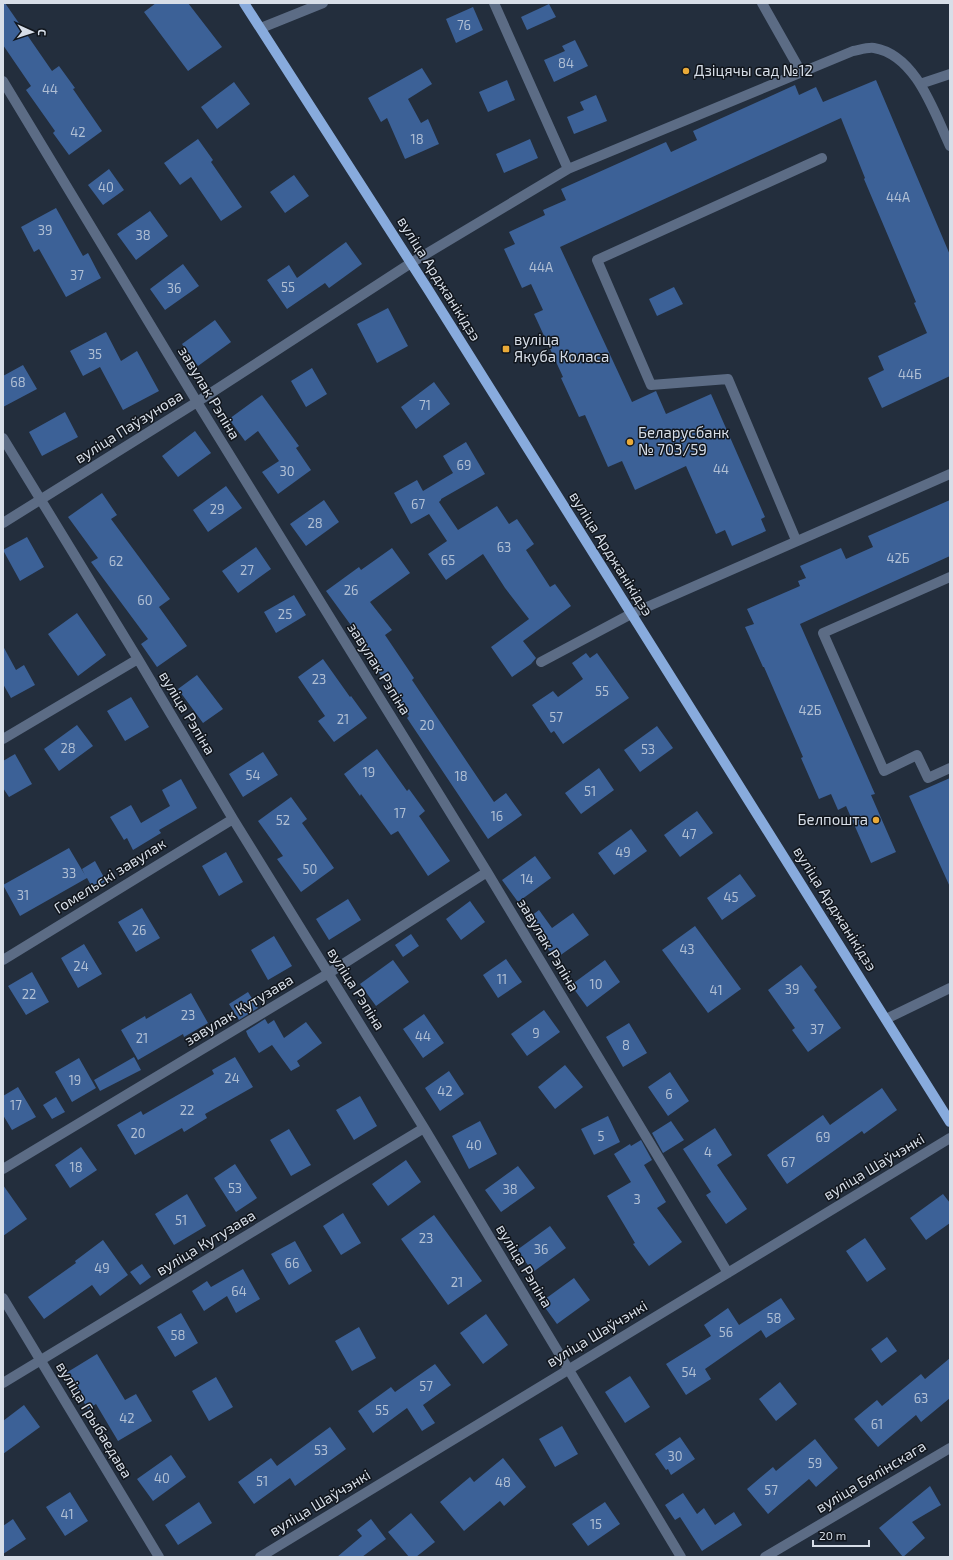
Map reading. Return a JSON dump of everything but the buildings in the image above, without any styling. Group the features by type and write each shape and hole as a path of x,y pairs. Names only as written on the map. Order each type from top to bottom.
{"main road":[{"name":"вуліца Арджанікідзэ","path":"244,3 411,263 950,1122"}],"street":[{"path":"260,28 323,3"},
{"path":"494,3 568,169"},
{"path":"762,3 801,72"},
{"name":"вуліца Паўзунова","path":"3,523 197,402 411,263 568,169 853,51 873,48 890,53 907,65 920,84 950,146"},
{"path":"920,84 950,74"},
{"name":"завулак Рэпіна","path":"3,81 197,402 487,872 728,1273"},
{"path":"796,540 728,379 651,386 597,260 822,158"},
{"name":"вуліца Рэпіна","path":"3,438 138,659 233,819 424,1128 681,1557"},
{"path":"541,662 631,614 796,540 950,474"},
{"path":"950,577 823,633 884,771 917,755 928,778 950,768"},
{"path":"3,739 138,659"},
{"name":"Гомельскі завулак","path":"3,960 233,819"},
{"name":"завулак Кутузава","path":"3,1169 329,973 487,872"},
{"path":"886,1019 950,988"},
{"name":"вуліца Кутузава","path":"3,1383 424,1128"},
{"name":"вуліца Шаўчэнкі","path":"260,1557 950,1138"},
{"name":"вуліца Грыбаедава","path":"3,1298 158,1557"},
{"name":"вуліца Бялінскага","path":"765,1557 950,1448"}],"place":[{"name":"Дзіцячы сад №12","path":"686,71"},
{"name":"вуліца Якуба Коласа","path":"506,349"},
{"name":"Беларусбанк № 703/59","path":"630,442"},
{"name":"Белпошта","path":"876,820"}]}
